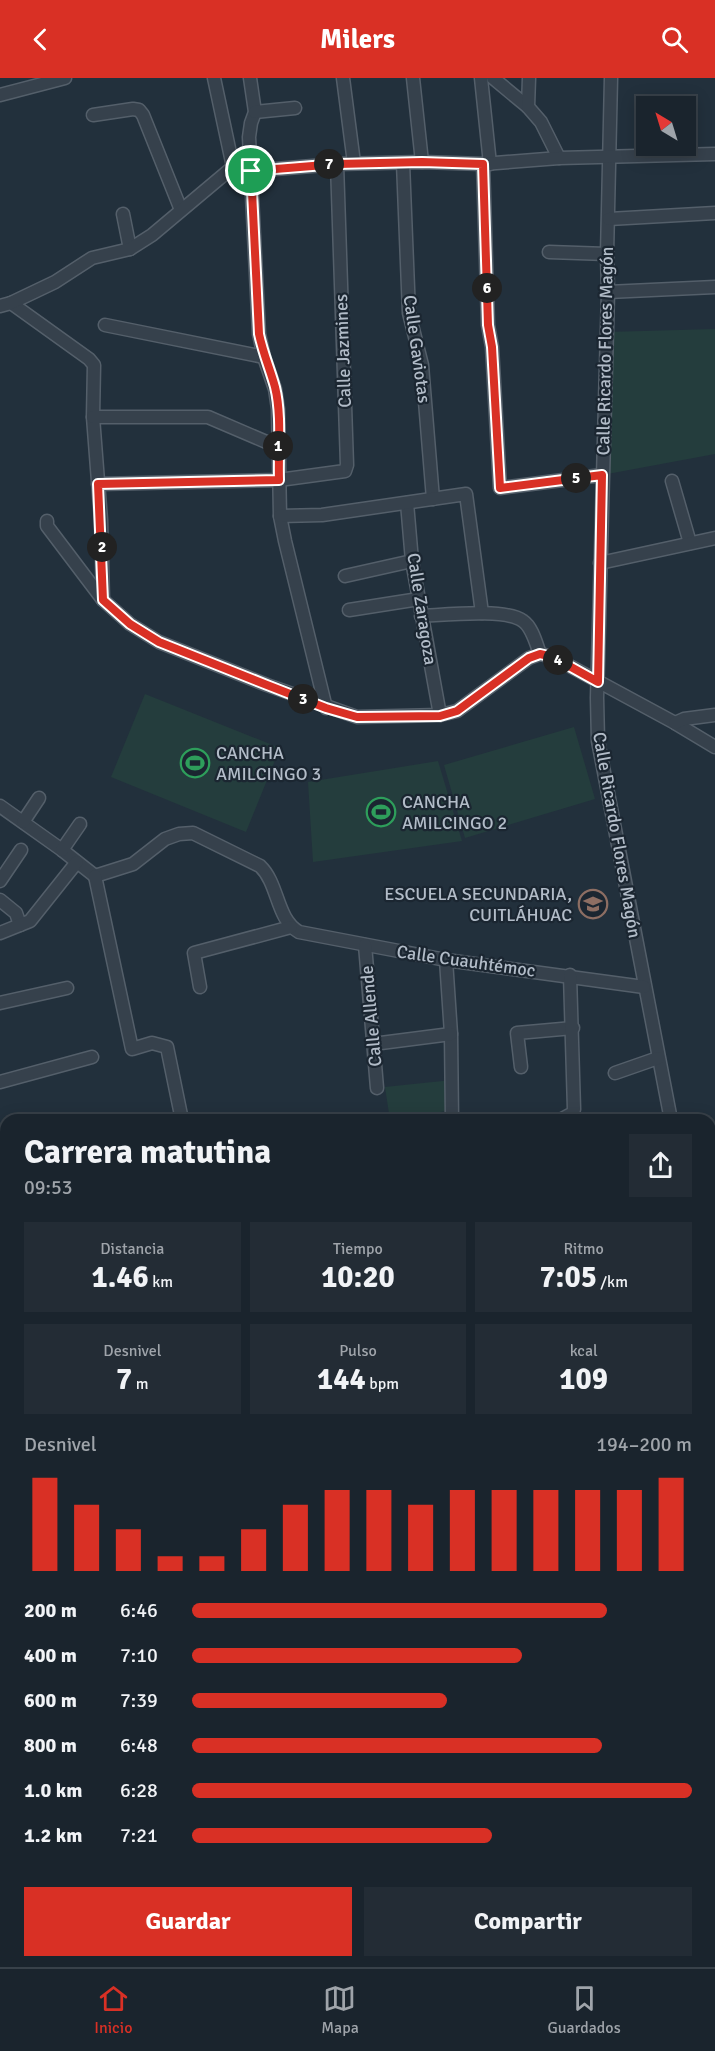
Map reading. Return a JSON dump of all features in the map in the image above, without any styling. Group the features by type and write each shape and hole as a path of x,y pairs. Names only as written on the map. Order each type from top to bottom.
{"street":[{"path":"0,95 65,78"},
{"path":"214,78 233,167"},
{"path":"250,78 255,112 249,137 259,334 275,388 280,516 326,708"},
{"path":"343,78 354,163"},
{"path":"413,78 422,162"},
{"path":"481,78 486,164 488,325 492,347 500,488 602,475"},
{"path":"493,78 528,107 541,122 559,158"},
{"path":"528,107 529,78"},
{"name":"Calle Ricardo Flores Magón","path":"611,78 598,741 668,1114"},
{"path":"93,115 133,108 139,110 181,210"},
{"path":"255,112 295,108"},
{"path":"233,167 251,171 354,163 486,164 559,158 715,154"},
{"name":"Calle Gaviotas","path":"403,163 409,313 422,365 433,499"},
{"name":"Calle Jazmines","path":"98,484 279,480 345,471 347,465 337,164"},
{"path":"3,303 55,282 92,258 130,249 152,235 233,167"},
{"path":"609,219 715,213"},
{"path":"123,214 130,249"},
{"path":"549,252 607,254"},
{"path":"608,292 715,287"},
{"path":"3,303 89,359 94,365 93,417 103,600"},
{"path":"105,325 264,357"},
{"path":"93,417 208,417 278,447"},
{"path":"672,481 690,543"},
{"path":"280,516 322,515 466,494 482,613"},
{"name":"Calle Zaragoza","path":"407,503 412,561 440,716"},
{"path":"47,522 47,526 103,600 130,624 159,642 326,708 357,717 440,716 457,711 529,658 540,654 553,657 715,747"},
{"path":"600,563 715,538"},
{"path":"345,576 412,561"},
{"path":"349,610 419,599"},
{"path":"421,616 482,613 514,617 523,620 530,628 540,654"},
{"path":"675,723 684,718 715,716"},
{"path":"23,822 39,798"},
{"path":"0,806 95,876 132,1049 153,1043 167,1047 181,1114"},
{"path":"62,850 80,824"},
{"path":"95,876 134,864 165,839 178,834 193,833 260,866 269,874 286,920 291,927 194,953 200,987"},
{"path":"0,881 5,864 21,850"},
{"path":"0,933 30,921 77,862"},
{"path":"0,900 16,913 20,925"},
{"name":"Calle Cuauhtémoc","path":"291,927 299,932 446,960 570,975 644,987"},
{"name":"Calle Allende","path":"365,945 377,1088"},
{"path":"446,960 451,1034 452,1114"},
{"path":"570,975 574,1109 571,1114"},
{"path":"0,1003 67,988"},
{"path":"521,1067 517,1033 573,1028"},
{"path":"373,1044 451,1034"},
{"path":"0,1082 92,1057"},
{"path":"615,1073 658,1058"}],"green space":[{"path":"715,329 715,454 602,475 607,332"},
{"name":"CANCHA AMILCINGO 3","path":"145,694 280,748 246,832 111,777"},
{"path":"574,727 595,799 465,838 444,765"},
{"name":"CANCHA AMILCINGO 2","path":"438,761 462,841 313,862 308,782"},
{"path":"452,1080 453,1110 428,1114 389,1114 385,1087"}],"place":[{"name":"CANCHA AMILCINGO 3","path":"195,763"},
{"name":"CANCHA AMILCINGO 2","path":"381,812"},
{"name":"ESCUELA SECUNDARIA, CUITLÁHUAC","path":"593,904"}],"route":[{"path":"354,163 483,164 488,325 492,347 500,488 602,475 598,682 553,657 540,654 529,658 457,711 440,716 357,717 326,708 159,642 130,624 103,600 98,484 279,480 278,409 275,388 259,334 251,171 354,163"}]}
